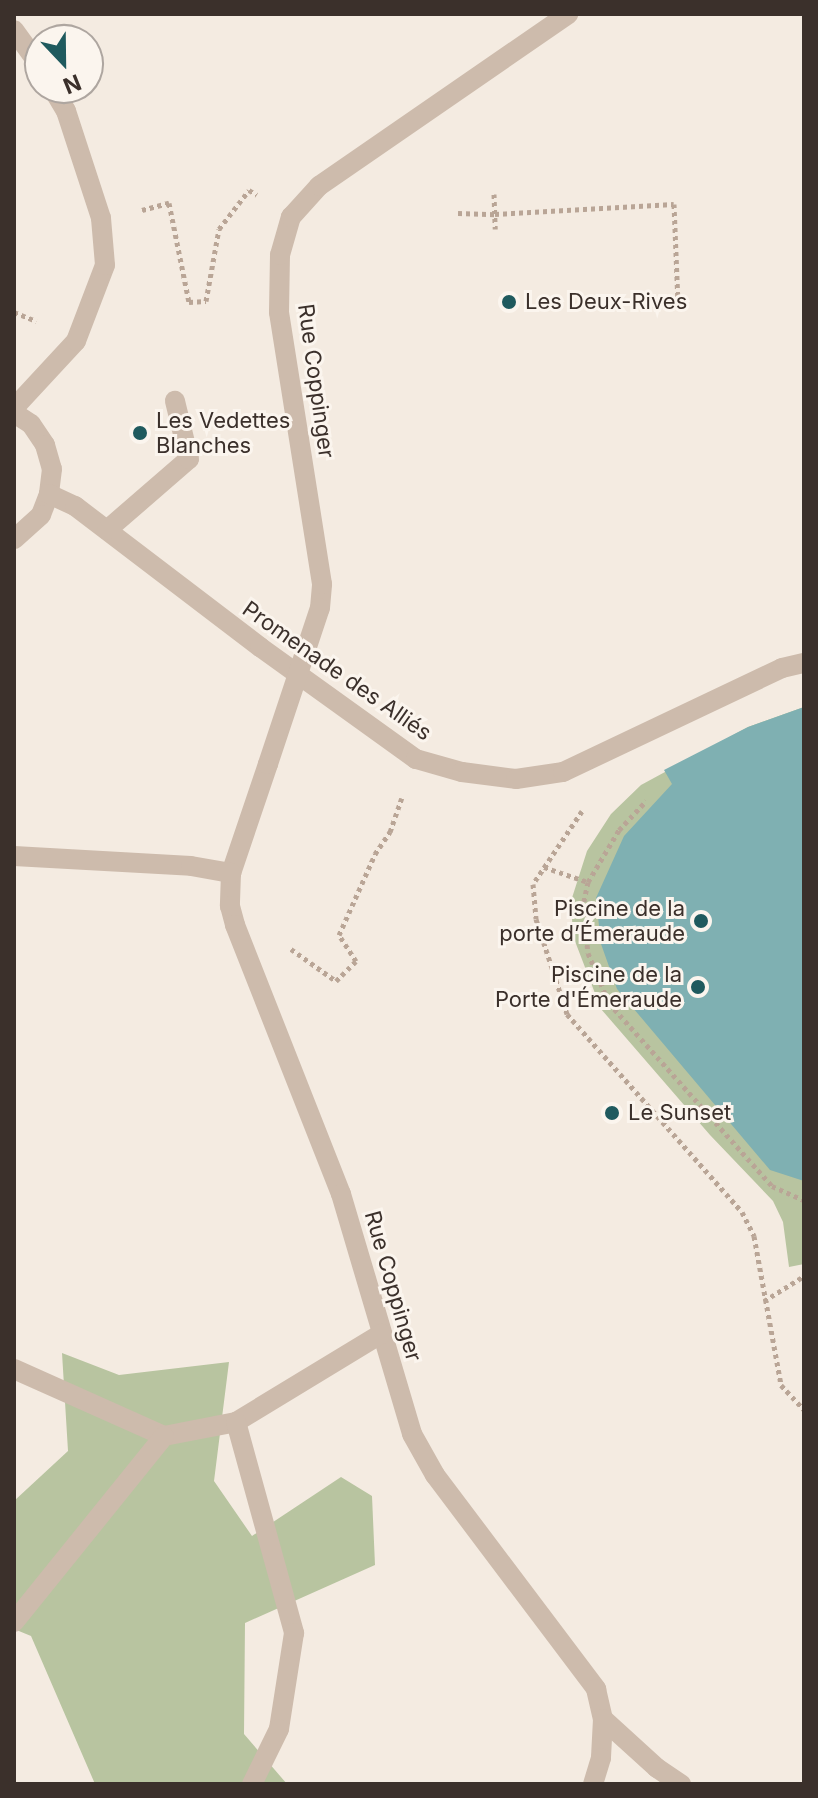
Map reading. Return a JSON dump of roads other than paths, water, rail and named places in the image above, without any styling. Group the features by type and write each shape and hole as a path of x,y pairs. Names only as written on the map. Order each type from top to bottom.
{"street":[{"name":"Rue Coppinger","path":"568,14 319,186 291,217 280,255 279,312 322,584 320,608 231,873 230,906 341,1194 412,1434 435,1475 596,1689 603,1719 601,1758 593,1784"},
{"path":"14,539 41,515 49,494 52,469 45,445 31,424 14,410 76,341 105,265 101,218 62,104"},
{"path":"107,530 189,459 175,401"},
{"name":"Promenade des Alliés","path":"49,494 75,506 260,647 416,759 462,772 516,779 563,772 782,668 804,663"},
{"path":"14,856 191,866 231,873"},
{"path":"14,1369 164,1436 236,1422 381,1334"},
{"path":"236,1422 294,1633 279,1729 252,1784"},
{"path":"14,1622 164,1436"},
{"path":"603,1719 657,1768 681,1784"}],"water":[{"name":"Piscine de la porte d’Émeraude","path":"804,707 804,1181 770,1170 617,989 601,944 596,898 624,836 672,784 664,770 748,727"}],"place":[{"name":"Les Deux-Rives","path":"509,302"},
{"name":"Les Vedettes Blanches","path":"140,433"},
{"name":"Piscine de la porte d’Émeraude","path":"701,921"},
{"name":"Piscine de la Porte d'Émeraude","path":"698,987"},
{"name":"Le Sunset","path":"612,1113"}]}
